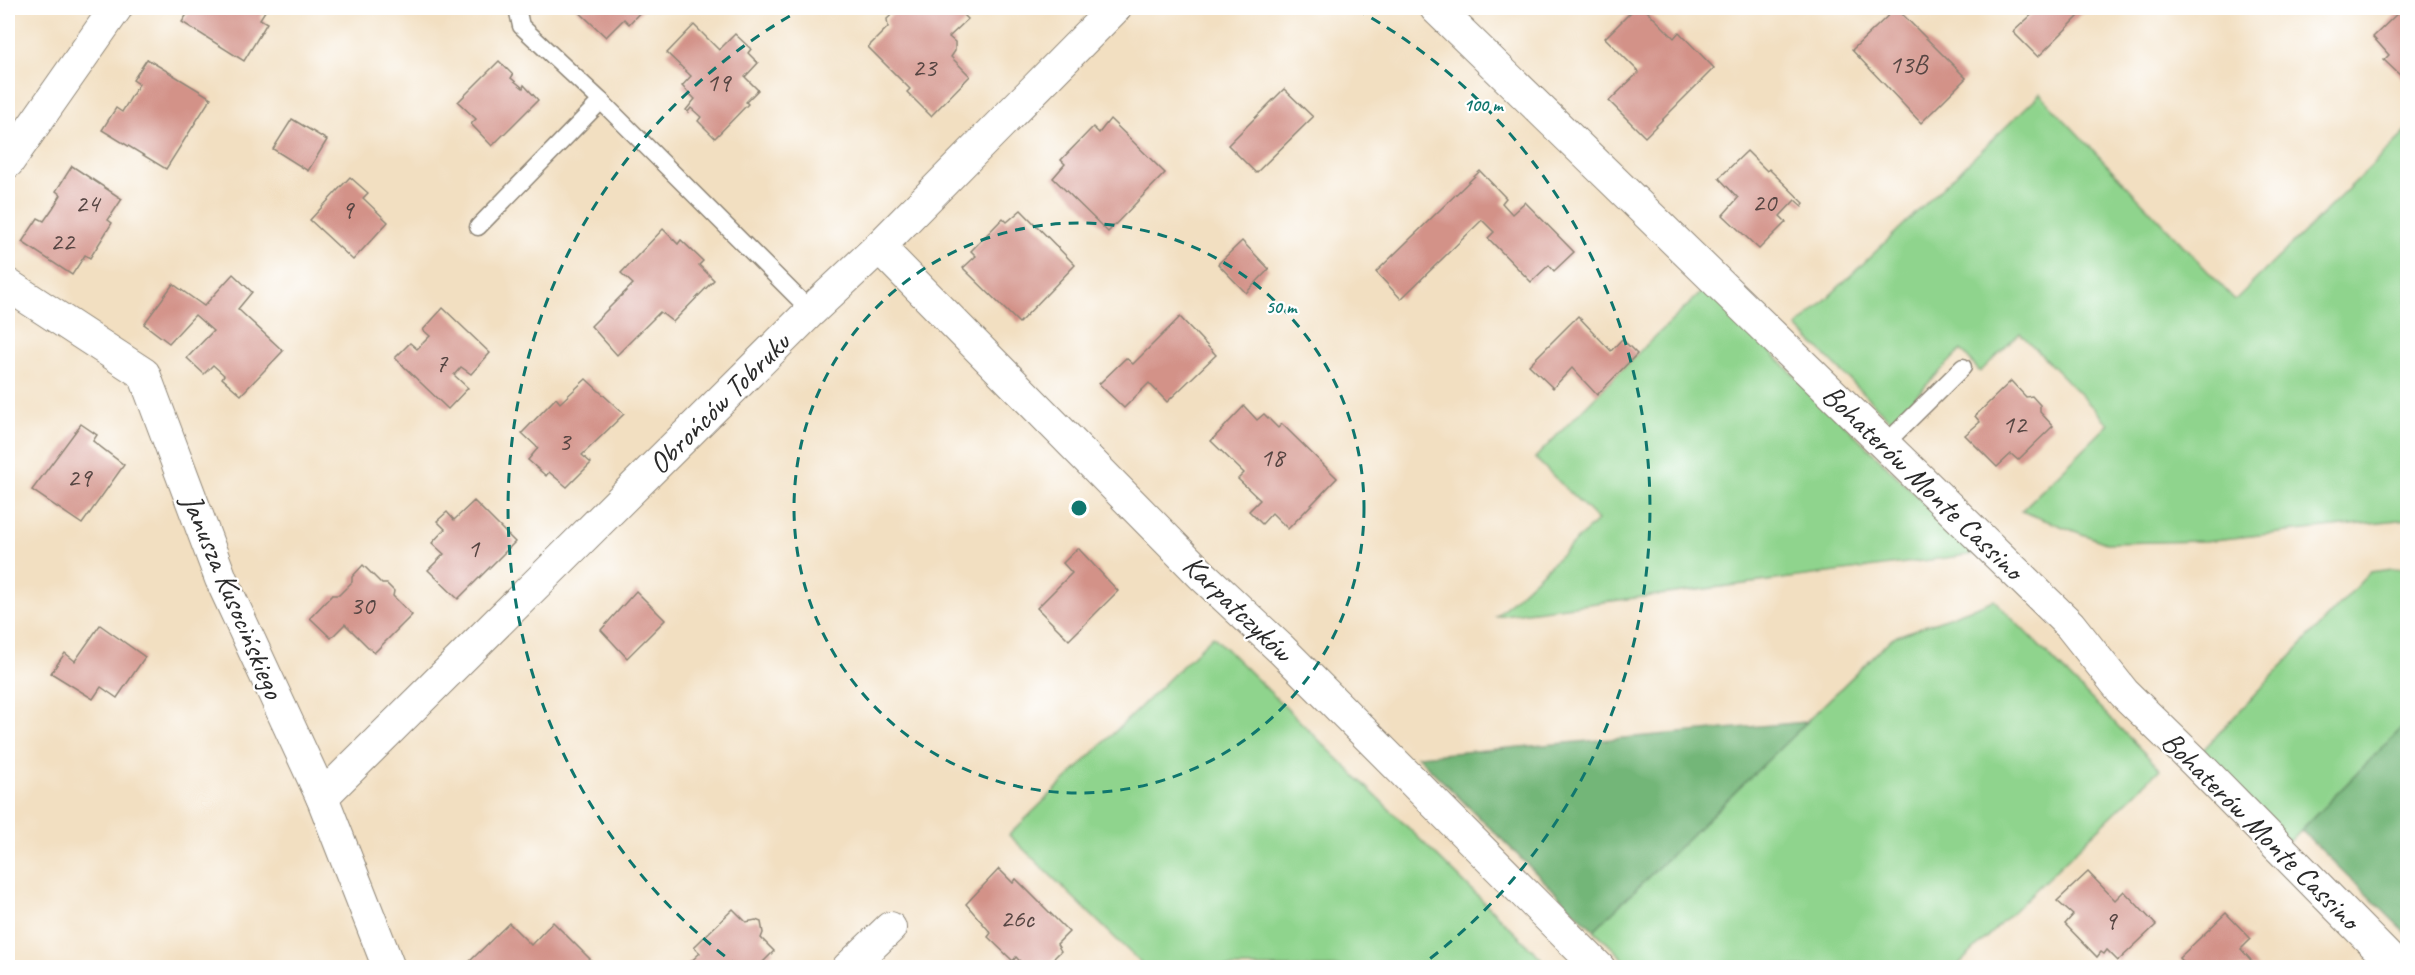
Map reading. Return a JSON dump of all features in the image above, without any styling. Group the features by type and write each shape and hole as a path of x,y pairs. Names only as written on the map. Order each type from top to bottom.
{"street":[{"path":"8,162 116,8"},
{"name":"Obrońców Tobruku","path":"322,797 811,311 879,247 1115,8"},
{"name":"Bohaterów Monte Cassino","path":"1436,8 2070,626 2124,693 2398,968"},
{"name":"Karpatczyków","path":"879,247 1202,575 1282,650 1599,968"},
{"name":"Janusza Kusocińskiego","path":"8,285 144,374 221,579 322,797 389,968"},
{"path":"848,968 890,928"}],"lane":[{"path":"517,8 521,26 601,101 811,311"},
{"path":"478,228 601,101"},
{"path":"1885,444 1963,367"}],"green space":[{"path":"2040,94 2235,300 2407,131 2407,519 2205,541 2106,543 2021,511 2109,424 2020,333 1980,372 1961,350 1891,421 1797,327"},
{"path":"1706,288 1976,554 1496,616 1598,520 1535,458 1637,354"},
{"path":"2407,567 2407,723 2289,842 2203,750 2370,572"},
{"path":"1994,600 2160,769 1956,967 1632,967 1594,930 1892,638"},
{"path":"1213,636 1550,967 1145,967 1009,835"},
{"path":"1807,722 1594,930 1417,756"},
{"path":"2407,723 2407,934 2301,830"}],"building":[{"path":"191,8 267,8 260,19 267,23 244,61 182,22"},
{"path":"575,8 644,8 629,24 624,19 606,37"},
{"path":"899,8 957,8 968,19 949,37 955,42 955,51 951,57 970,76 931,116 907,92 910,89 868,47 888,27 887,19"},
{"path":"1635,8 1644,8 1674,38 1679,32 1714,68 1645,137 1609,101 1639,72 1605,38"},
{"path":"1896,8 1966,78 1921,123 1852,50"},
{"path":"2039,8 2087,8 2038,57 2013,32"},
{"path":"2403,8 2408,8 2408,75 2404,79 2384,60 2389,55 2373,37"},
{"path":"694,25 719,50 735,34 751,49 748,53 758,63 745,77 758,90 746,102 748,104 715,138 698,121 701,117 691,108 688,112 686,110 695,99 682,86 691,76 667,53"},
{"path":"147,59 211,98 166,169 102,130 116,108 122,112 139,84 133,80"},
{"path":"499,61 513,75 511,78 523,88 524,85 538,100 492,146 471,124 476,119 458,102"},
{"path":"1284,89 1313,117 1256,173 1228,145"},
{"path":"292,119 327,140 308,171 273,149"},
{"path":"1110,119 1165,173 1108,232 1053,178 1065,164 1061,160 1093,127 1099,133"},
{"path":"1747,151 1804,203 1802,206 1795,200 1780,216 1786,222 1759,249 1723,215 1738,198 1719,178"},
{"path":"72,166 122,199 108,220 112,223 90,258 85,255 72,275 22,242 38,218 44,221 53,208 61,195 56,191"},
{"path":"1480,171 1506,198 1502,203 1512,214 1525,202 1574,252 1554,271 1549,265 1531,282 1488,238 1494,232 1482,220 1401,299 1376,272"},
{"path":"350,177 368,193 363,198 388,222 353,260 310,220"},
{"path":"1021,210 1075,265 1019,323 963,268 976,256 971,251 1003,218 1007,222"},
{"path":"663,229 678,244 681,240 703,261 699,265 714,280 673,322 660,312 617,355 591,326 633,284 621,273"},
{"path":"1242,241 1269,269 1246,293 1218,264"},
{"path":"233,274 252,292 238,309 283,351 241,395 222,378 224,375 213,365 204,374 187,358 213,331 195,315 169,343 144,324 173,284 204,306"},
{"path":"443,308 490,353 471,374 461,367 454,375 468,388 448,409 395,358 410,343 417,349 430,336 423,330"},
{"path":"1578,316 1611,351 1622,339 1637,354 1597,395 1572,368 1553,388 1529,365"},
{"path":"1180,317 1216,355 1167,402 1149,383 1124,408 1099,384 1126,358 1133,364"},
{"path":"586,379 624,414 582,455 591,463 567,487 549,472 546,476 528,460 538,448 522,433 556,398 560,403"},
{"path":"2011,381 2026,397 2032,396 2040,405 2040,412 2053,426 2018,460 2011,454 1997,467 1965,435 1980,422 1975,416"},
{"path":"1244,406 1257,420 1264,414 1278,428 1282,424 1337,478 1288,529 1272,513 1262,524 1249,511 1260,500 1238,479 1244,473 1211,441"},
{"path":"81,424 97,435 93,441 124,465 82,524 32,490"},
{"path":"474,501 515,542 458,599 428,570 444,554 432,543 445,529 437,521 447,512 454,520"},
{"path":"1078,548 1118,591 1069,640 1037,608 1072,573 1063,563"},
{"path":"363,565 382,584 387,584 394,591 393,596 412,615 374,653 345,624 331,638 310,618 332,595 339,595 352,582 352,577"},
{"path":"636,591 665,620 627,658 601,630"},
{"path":"100,625 145,657 117,698 101,687 93,699 51,673 65,653 75,661"},
{"path":"999,869 1013,883 1016,879 1069,932 1057,944 1061,951 1049,963 1041,960 1033,968 1026,968 1016,957 1013,961 988,937 991,933 966,904"},
{"path":"2088,872 2115,900 2124,891 2156,925 2118,961 2107,950 2104,954 2101,952 2097,957 2065,924 2073,915 2057,901"},
{"path":"733,909 746,922 756,920 761,922 763,933 761,938 774,951 757,968 684,968 700,953 694,947"},
{"path":"2226,913 2251,939 2241,949 2258,968 2188,968 2179,958"},
{"path":"553,922 591,960 583,968 471,968 467,964 509,923 531,945"}]}
